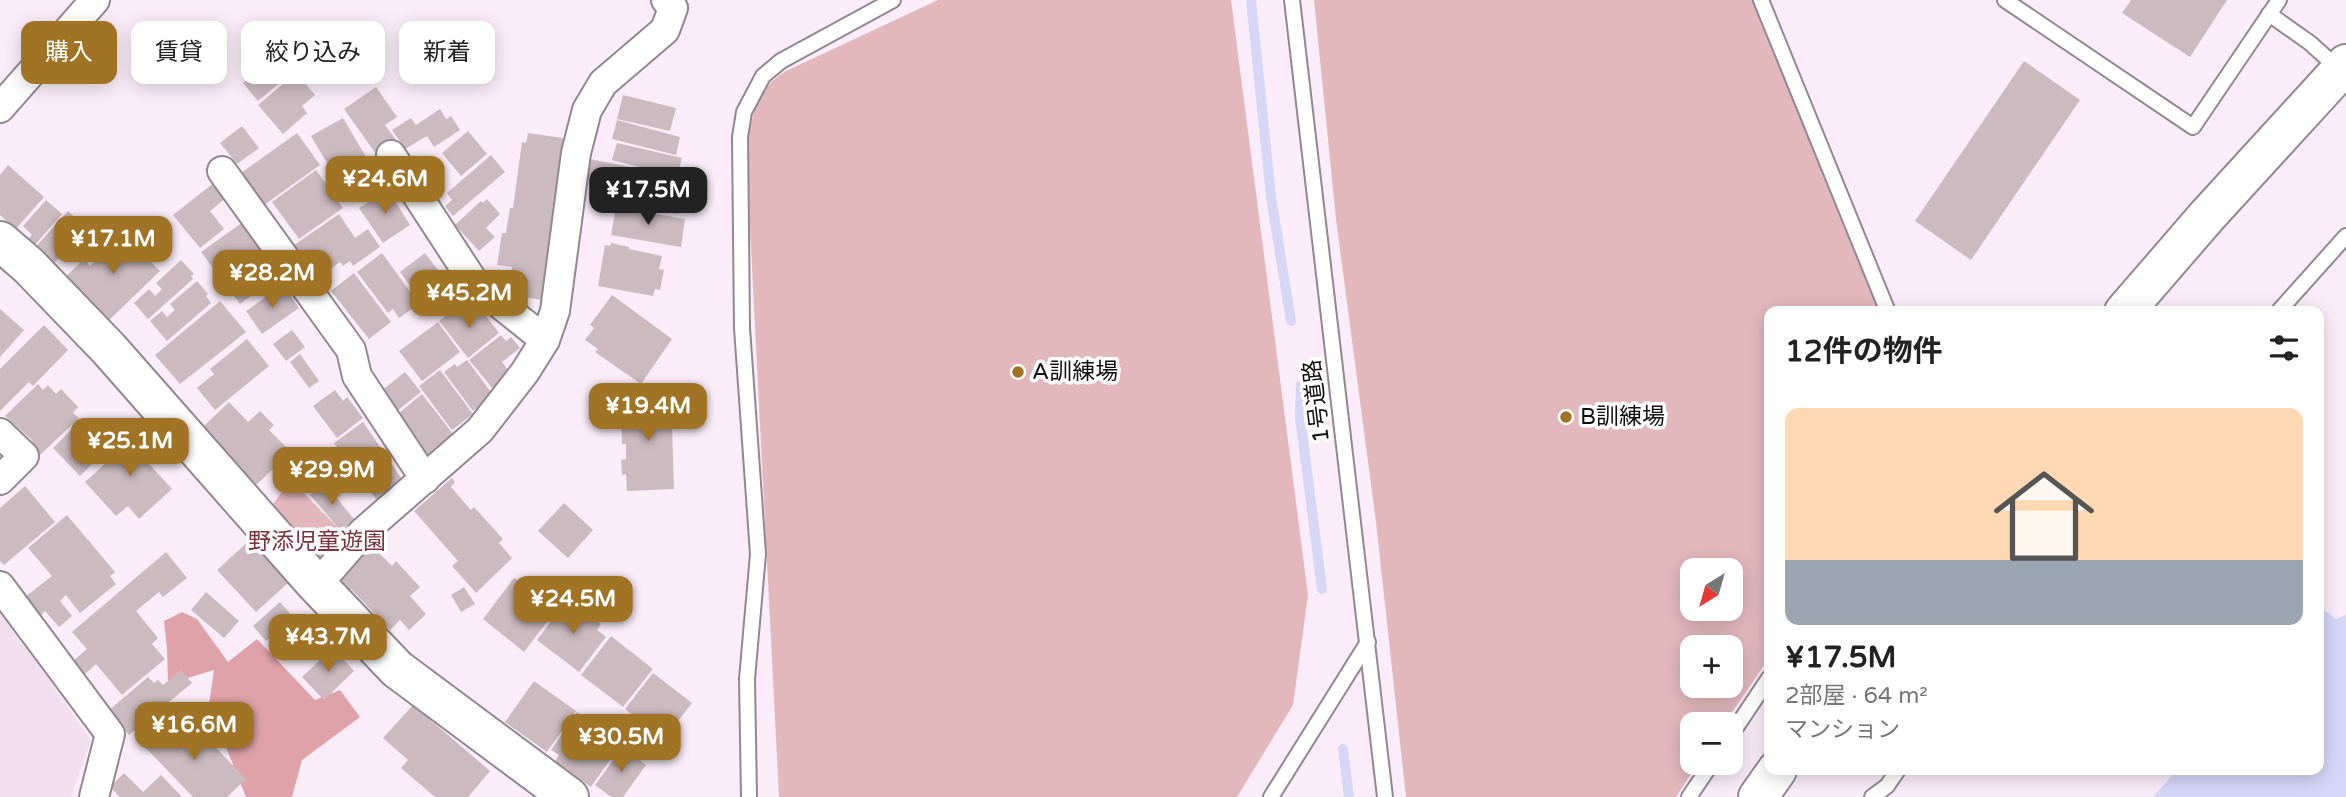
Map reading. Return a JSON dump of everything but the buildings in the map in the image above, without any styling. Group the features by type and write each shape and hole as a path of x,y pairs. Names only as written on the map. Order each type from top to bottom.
{"main road":[{"path":"2129,306 2338,64"},
{"path":"0,241 109,349 317,585 397,669 569,797"},
{"path":"1758,797 1773,775"}],"street":[{"path":"0,108 95,0"},
{"path":"317,585 363,532 480,430 526,372 545,340 555,311 574,164 587,110 603,83 665,30 673,8 666,0"},
{"path":"391,155 475,284 545,340"},
{"path":"222,171 351,350 357,376 425,480"},
{"path":"0,433 24,456 0,480"},
{"path":"0,586 110,734 94,797"}],"lane":[{"path":"749,797 747,679 758,554 743,328 740,137 744,112 763,76 781,61 893,0"},
{"name":"1号道路","path":"1293,0 1385,797"},
{"path":"1761,0 1886,306"},
{"path":"2005,0 2193,127 2279,0"},
{"path":"2269,14 2338,64"},
{"path":"2283,306 2346,236"},
{"path":"1271,797 1368,642"},
{"path":"1743,717 1764,686"},
{"path":"1689,797 1704,775"},
{"path":"1872,797 1887,786 1895,775"}],"shaded area":[{"path":"0,610 91,740 71,797 0,797"},
{"path":"182,612 197,619 228,662 257,639 315,700 340,690 360,717 302,760 292,797 246,797 209,705 214,670 168,684 164,621"}],"green space":[{"name":"A訓練場","path":"938,0 1231,0 1308,595 1293,705 1237,797 779,797 746,150 757,104 775,78"},
{"name":"B訓練場","path":"1314,0 1752,0 1878,306 1764,306 1764,665 1743,696 1743,635 1680,635 1680,698 1742,698 1732,712 1680,712 1680,775 1690,775 1676,797 1406,797 1376,522 1336,219"},
{"name":"野添児童遊園","path":"291,480 351,541 318,580 263,517"}],"water":[{"path":"2324,610 2336,619 2346,615 2346,797 2153,797 2173,775 2324,775"}],"waterway":[{"path":"1251,0 1271,197 1291,321"},
{"path":"1301,385 1300,417 1322,589"},
{"path":"1343,749 1349,797"}],"place":[{"name":"A訓練場","path":"1018,372"},
{"name":"B訓練場","path":"1566,417"}]}
